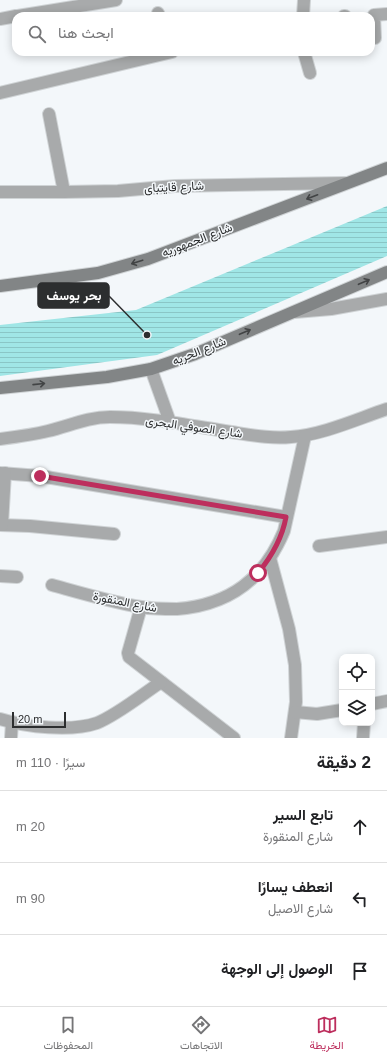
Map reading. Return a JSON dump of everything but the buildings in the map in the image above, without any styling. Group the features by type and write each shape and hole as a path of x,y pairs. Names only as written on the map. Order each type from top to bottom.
{"street":[{"path":"42,12 116,0"},
{"path":"303,12 304,0"},
{"path":"375,15 387,14"},
{"path":"0,19 12,17"},
{"path":"0,93 153,56"},
{"path":"305,56 310,73"},
{"path":"49,114 64,192"},
{"name":"شارع الجمهوريه","path":"0,286 98,273 128,265 387,168"},
{"name":"شارع قايتباى","path":"0,192 118,191 175,186 348,183"},
{"name":"شارع الحريه","path":"0,388 107,377 152,368 194,354 387,272"},
{"path":"290,313 331,309 387,299"},
{"path":"152,368 170,422"},
{"name":"شارع الصوفي البحرى","path":"0,439 48,431 92,418 110,417 170,422 264,437 278,438 305,436 387,409"},
{"name":"شارع المنقورة","path":"52,585 141,608 187,608 210,604 228,596 244,586 258,573 270,558 284,531 305,436"},
{"path":"114,534 30,526 1,525 3,473 40,476 286,517"},
{"path":"319,546 387,537"},
{"path":"270,558 289,629 293,652 296,680 295,712 291,738"},
{"path":"0,576 17,577"},
{"path":"141,608 128,655 234,738"},
{"path":"0,719 12,722 62,728 86,726 108,717 161,682"},
{"path":"375,703 387,701"},
{"path":"295,712 317,714 339,710"},
{"path":"11,738 12,722"},
{"path":"363,738 364,726"}],"water":[{"path":"387,206 387,256 157,355 0,376 0,325 136,310"}],"place":[{"name":"بحر يوسف","path":"147,335"}],"route":[{"path":"40,476 286,517 284,531 278,545 258,573"}]}
